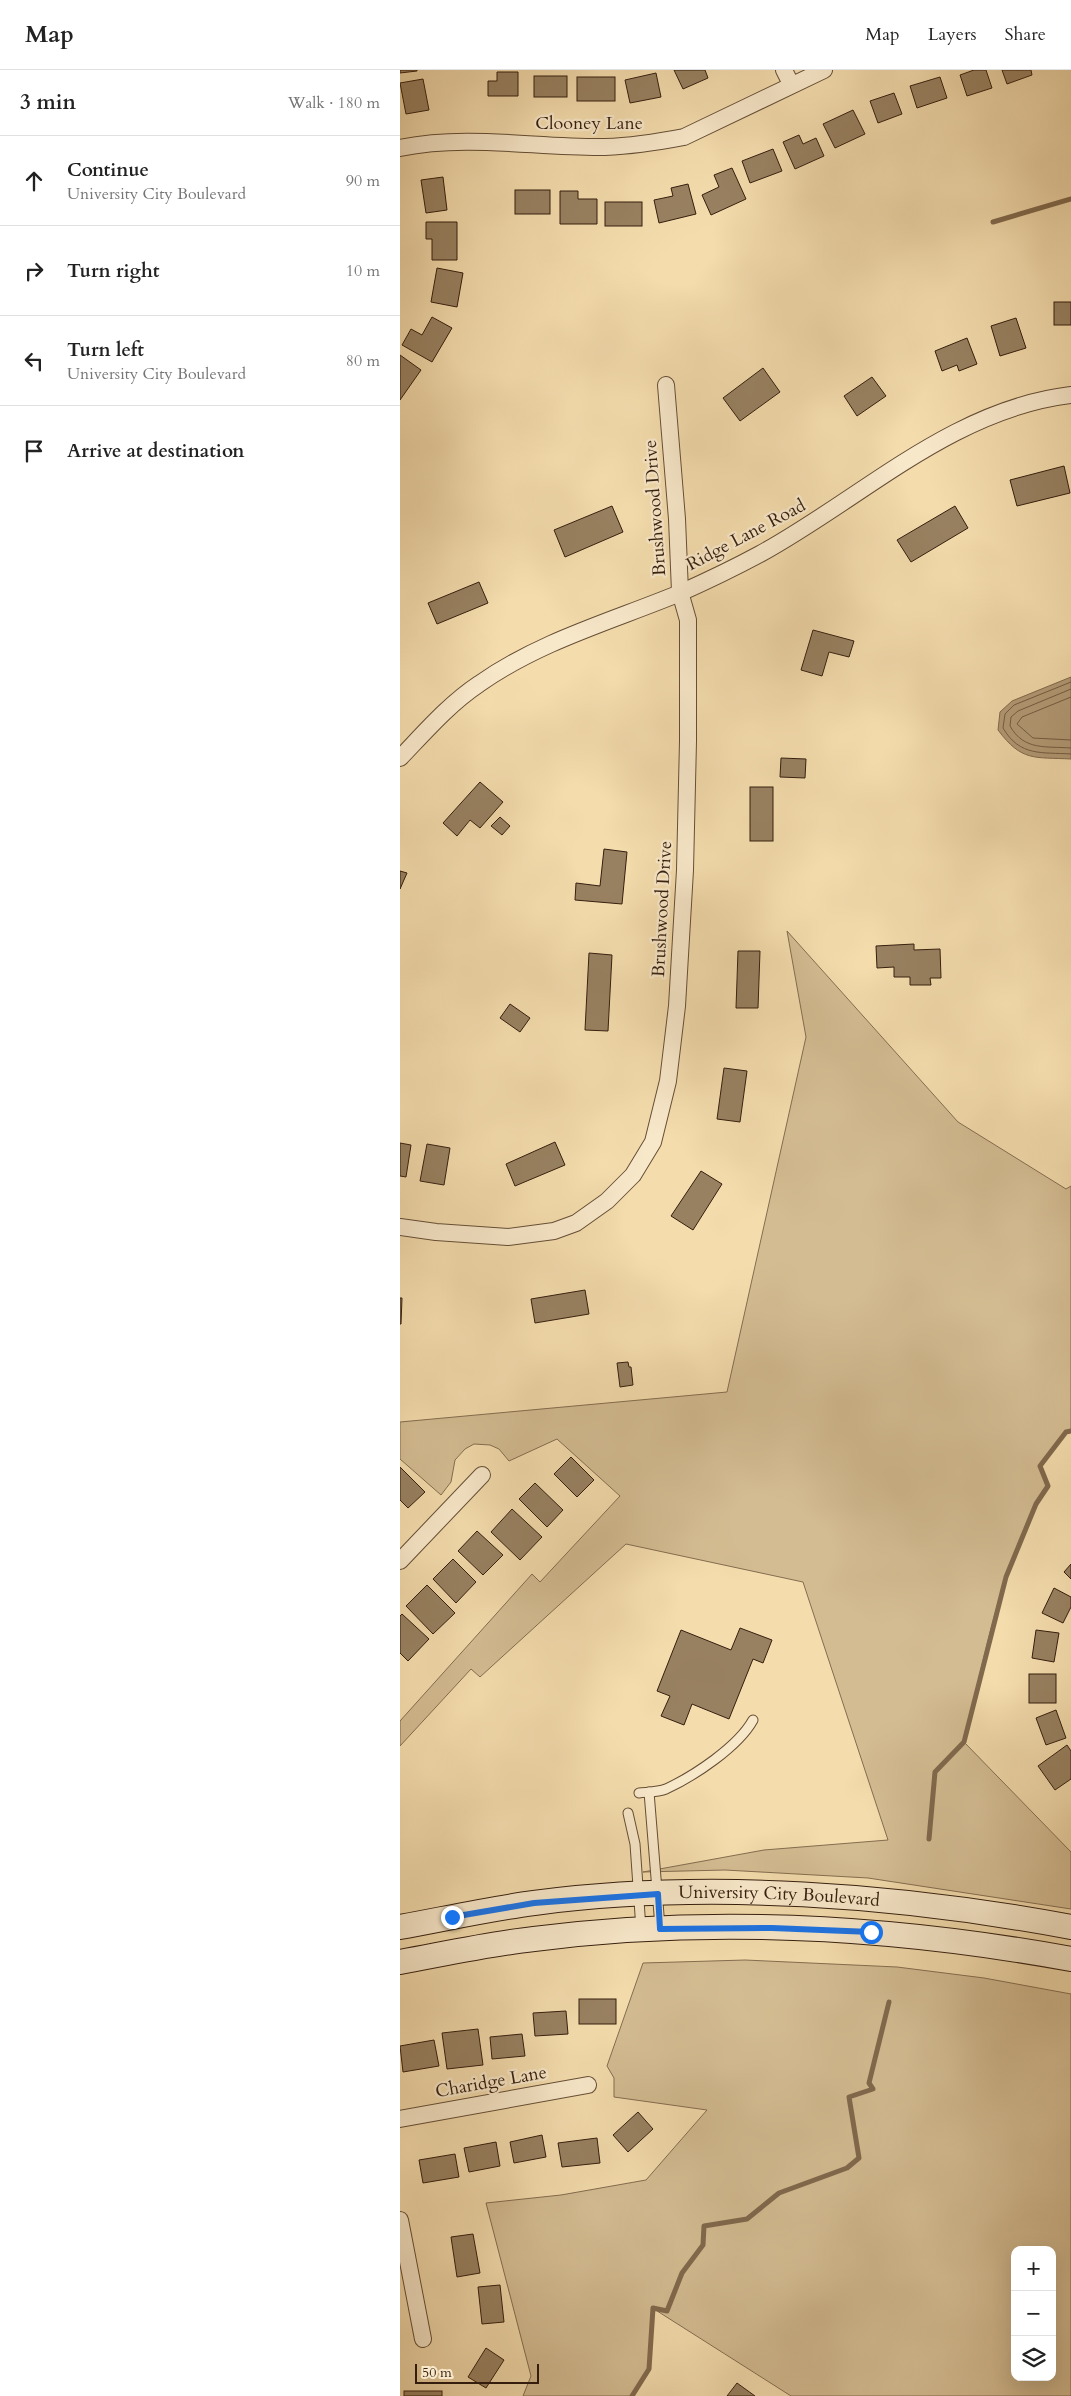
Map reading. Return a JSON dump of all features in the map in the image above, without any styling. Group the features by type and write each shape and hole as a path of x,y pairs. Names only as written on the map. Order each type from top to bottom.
{"main road":[{"name":"University City Boulevard","path":"400,1928 534,1903 648,1894 775,1894 906,1902 1071,1927"},
{"name":"University City Boulevard","path":"400,1962 533,1939 650,1930 772,1928 871,1932 976,1943 1071,1959"}],"street":[{"name":"Clooney Lane","path":"400,148 456,141 604,147 660,142 684,137 787,77 824,70"},
{"name":"Brushwood Drive","path":"400,1227 436,1232 508,1237 554,1231 576,1223 607,1201 632,1174 653,1142 668,1081 677,1006 683,923 688,741 688,620 680,592 677,519 666,386"},
{"name":"Ridge Lane Road","path":"400,758 448,709 478,684 511,663 557,641 680,592 761,553 816,521 936,443 979,421 1014,406 1047,398 1071,395"},
{"path":"400,1561 482,1475"},
{"name":"Charidge Lane","path":"400,2119 588,2085"},
{"path":"400,2220 423,2339"}],"lane":[{"path":"639,1793 664,1790 708,1763 739,1740 753,1720"},
{"path":"649,1792 648,1894 650,1930"},
{"path":"628,1813 648,1894 650,1930"}],"shaded area":[{"path":"787,931 958,1122 1066,1189 1071,1186 1071,1431 1066,1432 1040,1466 1048,1486 1032,1513 1006,1575 987,1644 964,1742 1071,1852 1071,1909 868,1878 725,1870 643,1872 764,1850 888,1840 803,1582 626,1544 480,1677 471,1669 400,1746 400,1721 532,1574 540,1582 620,1496 557,1439 509,1461 499,1449 490,1445 474,1444 465,1449 455,1460 451,1482 441,1495 400,1459 400,1422 727,1392 806,1037"},
{"path":"745,1960 897,1967 984,1978 1071,1994 1071,2396 791,2396 654,2309 649,2369 632,2396 523,2396 531,2376 486,2203 561,2195 646,2180 707,2110 614,2097 614,2078 607,2066 643,1963"}],"water":[{"path":"1071,677 1071,759 1030,756 1014,748 998,730 1000,712 1012,701"}],"building":[{"path":"400,70 417,70 417,71 400,73"},
{"path":"674,70 705,70 708,78 683,89"},
{"path":"974,70 986,70 992,88 967,96 960,75"},
{"path":"1002,70 1031,70 1032,75 1007,84"},
{"path":"497,72 518,72 518,96 488,96 488,81 497,81"},
{"path":"656,73 661,97 630,103 625,80"},
{"path":"534,76 567,76 567,97 534,97"},
{"path":"577,77 615,77 615,101 577,101"},
{"path":"940,77 947,98 917,108 910,86"},
{"path":"423,79 429,110 406,114 400,83"},
{"path":"894,93 902,114 878,123 870,101"},
{"path":"853,110 865,134 835,148 823,124"},
{"path":"799,135 803,144 816,138 824,156 795,169 783,142"},
{"path":"773,149 782,171 750,183 742,161"},
{"path":"732,168 746,199 711,215 702,195 719,187 714,175"},
{"path":"443,177 447,210 426,213 421,180"},
{"path":"688,184 696,214 659,223 654,200 673,196 671,188"},
{"path":"515,190 550,190 550,214 515,214"},
{"path":"560,191 578,191 578,199 597,199 597,224 560,224"},
{"path":"605,202 642,202 642,226 605,226"},
{"path":"426,222 457,222 457,260 432,260 432,239 426,239"},
{"path":"437,268 463,273 457,307 431,302"},
{"path":"1054,302 1071,302 1071,325 1054,325"},
{"path":"432,317 452,328 432,362 402,345 411,329 422,335"},
{"path":"1016,318 1026,348 1000,356 991,326"},
{"path":"967,338 977,364 959,371 957,365 942,371 935,351"},
{"path":"400,355 421,370 400,400"},
{"path":"763,368 780,392 740,421 723,398"},
{"path":"872,377 886,396 857,416 844,396"},
{"path":"1064,466 1070,493 1017,506 1010,480"},
{"path":"612,506 623,532 565,557 554,530"},
{"path":"955,506 968,528 911,562 897,540"},
{"path":"479,582 488,603 437,624 428,603"},
{"path":"813,630 854,641 849,657 829,652 822,676 801,670"},
{"path":"781,758 806,759 805,778 780,777"},
{"path":"480,782 503,802 480,828 470,820 457,836 443,823"},
{"path":"750,787 773,787 773,841 750,841"},
{"path":"500,817 510,826 502,835 491,826"},
{"path":"604,849 627,852 622,904 575,900 576,883 600,886"},
{"path":"400,871 407,873 400,889"},
{"path":"914,944 914,950 940,949 941,978 930,978 931,985 910,985 910,977 894,977 894,967 877,968 876,946"},
{"path":"738,951 760,951 758,1008 736,1008"},
{"path":"589,953 612,955 608,1031 585,1030"},
{"path":"510,1004 530,1018 520,1032 500,1018"},
{"path":"724,1068 747,1071 740,1122 717,1119"},
{"path":"555,1142 565,1165 515,1186 506,1164"},
{"path":"400,1143 411,1145 406,1177 400,1176"},
{"path":"427,1144 450,1148 444,1185 420,1181"},
{"path":"701,1171 722,1184 693,1230 671,1216"},
{"path":"585,1290 589,1314 535,1323 531,1299"},
{"path":"400,1298 402,1298 401,1324 400,1324"},
{"path":"628,1362 629,1367 631,1367 633,1385 620,1387 617,1363"},
{"path":"571,1457 594,1480 577,1497 554,1474"},
{"path":"400,1467 425,1492 408,1508 400,1500"},
{"path":"535,1483 563,1510 547,1527 519,1499"},
{"path":"512,1509 542,1537 520,1560 491,1532"},
{"path":"477,1531 503,1555 483,1575 458,1551"},
{"path":"453,1559 476,1582 456,1603 433,1579"},
{"path":"1071,1564 1071,1579 1064,1572"},
{"path":"427,1585 455,1613 433,1634 406,1606"},
{"path":"1054,1588 1071,1597 1071,1607 1063,1623 1042,1613"},
{"path":"402,1614 429,1639 408,1661 400,1653 400,1616"},
{"path":"740,1628 772,1640 763,1663 753,1659 729,1719 692,1704 684,1725 661,1716 670,1696 657,1691 681,1630 731,1650"},
{"path":"1036,1630 1059,1633 1054,1662 1032,1658"},
{"path":"1029,1674 1056,1674 1056,1703 1029,1703"},
{"path":"1056,1710 1066,1738 1046,1745 1036,1718"},
{"path":"1067,1745 1071,1751 1071,1779 1055,1790 1038,1766"},
{"path":"579,1999 616,1999 616,2024 579,2024"},
{"path":"566,2011 568,2034 535,2036 533,2013"},
{"path":"478,2029 483,2065 447,2069 442,2033"},
{"path":"522,2034 525,2056 492,2059 490,2037"},
{"path":"434,2040 439,2066 403,2072 400,2046"},
{"path":"638,2112 653,2129 628,2152 613,2135"},
{"path":"542,2135 546,2157 514,2163 510,2142"},
{"path":"597,2138 600,2163 562,2167 558,2143"},
{"path":"496,2142 500,2166 469,2172 464,2148"},
{"path":"455,2154 459,2177 423,2183 419,2160"},
{"path":"473,2234 480,2273 457,2277 451,2237"},
{"path":"500,2285 504,2322 482,2324 478,2287"},
{"path":"486,2348 504,2360 486,2388 468,2377"},
{"path":"737,2383 755,2396 727,2396"},
{"path":"404,2391 442,2391 442,2396 404,2396"}],"waterway":[{"path":"993,222 1071,199"},
{"path":"929,1839 935,1772 964,1742 1006,1577 1036,1504 1048,1486 1040,1466 1066,1432 1071,1431"},
{"path":"632,2396 649,2369 653,2308 667,2311 682,2273 703,2245 704,2226 747,2219 779,2193 847,2168 859,2158 849,2097 873,2089 869,2083 889,2002"}],"route":[{"path":"452,1917 534,1903 658,1894 660,1929 772,1928 871,1932"}]}
